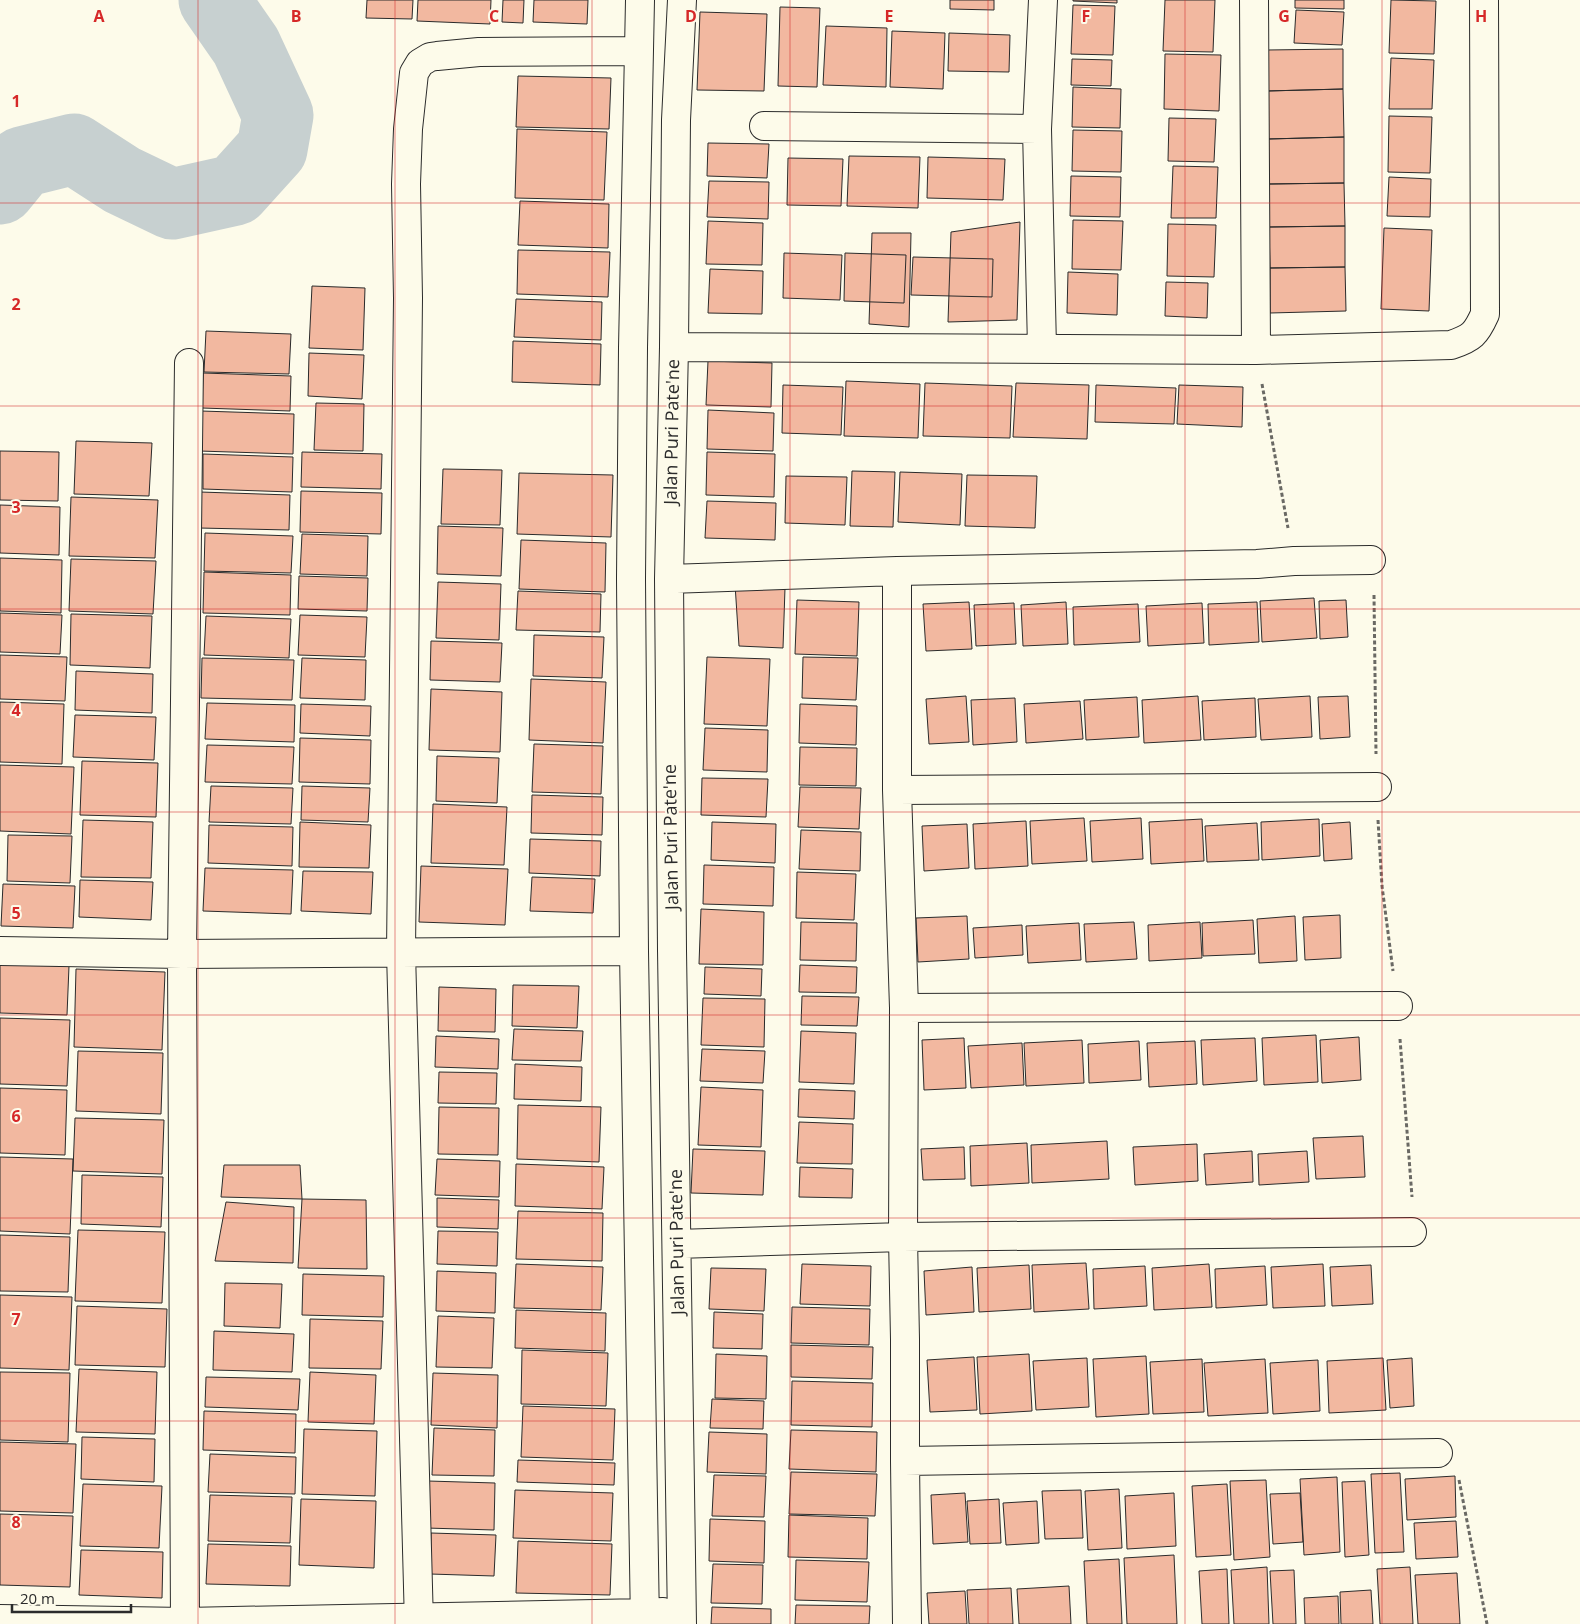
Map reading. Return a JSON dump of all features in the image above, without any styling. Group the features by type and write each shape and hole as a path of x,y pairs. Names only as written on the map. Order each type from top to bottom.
{"street":[{"path":"640,0 633,338 631,588 634,951 645,1619"},
{"name":"Jalan Puri Pate'ne","path":"682,0 676,120 669,579 682,1617"},
{"path":"1042,348 1038,129 1043,0"},
{"path":"1254,0 1256,350"},
{"path":"674,347 1256,350 1450,345 1467,340 1477,331 1485,314 1484,0"},
{"path":"420,1621 401,952 408,318 406,184 408,129 414,73 420,63 430,57 454,54 479,52 638,51"},
{"path":"764,126 1038,129"},
{"path":"185,1623 182,954 189,362"},
{"path":"633,471 671,471"},
{"path":"669,579 897,571 1371,560"},
{"path":"897,571 897,790 904,1008 903,1237 907,1624"},
{"path":"897,790 1377,787"},
{"path":"0,950 182,954 634,951"},
{"path":"904,1008 1398,1006"},
{"path":"636,1083 675,1082"},
{"path":"677,1244 903,1237 1412,1232"},
{"path":"905,1461 1438,1453"},
{"path":"0,1619 185,1623 645,1619 682,1617"}],"path":[{"path":"1256,350 1294,561"},
{"path":"1371,560 1374,564 1377,787 1382,886 1398,1006 1414,1228 1412,1232"},
{"path":"1438,1453 1450,1458 1457,1467 1487,1624"}],"building":[{"path":"367,0 413,0 412,19 366,18"},
{"path":"418,0 491,0 490,24 417,21"},
{"path":"503,0 524,0 523,23 502,22"},
{"path":"534,0 588,0 587,24 533,22"},
{"path":"950,0 994,0 994,10 950,9"},
{"path":"1117,0 1117,3 1073,1"},
{"path":"1165,0 1215,0 1213,52 1163,51"},
{"path":"1295,0 1344,0 1344,9 1295,8"},
{"path":"1391,0 1436,1 1434,54 1389,53"},
{"path":"1073,5 1115,6 1113,55 1071,54"},
{"path":"780,7 820,8 817,87 778,86"},
{"path":"1296,10 1344,12 1342,45 1294,43"},
{"path":"700,12 767,14 764,91 697,90"},
{"path":"826,26 887,28 886,87 823,85"},
{"path":"892,31 945,33 943,89 890,87"},
{"path":"949,33 1010,35 1009,72 948,71"},
{"path":"1343,49 1343,89 1267,91 1267,50"},
{"path":"1165,54 1221,55 1219,111 1164,109"},
{"path":"1391,58 1434,60 1432,109 1389,109"},
{"path":"1072,59 1112,60 1111,86 1071,85"},
{"path":"518,76 611,78 609,129 516,127"},
{"path":"1073,87 1121,89 1120,128 1072,127"},
{"path":"1343,89 1344,137 1268,139 1267,91"},
{"path":"1389,116 1432,117 1430,173 1388,172"},
{"path":"1169,118 1216,119 1214,162 1168,161"},
{"path":"517,129 607,132 604,200 515,198"},
{"path":"1073,130 1122,131 1121,172 1072,171"},
{"path":"1344,137 1344,183 1269,184 1268,139"},
{"path":"708,143 769,144 767,178 707,176"},
{"path":"849,156 920,157 918,208 847,206"},
{"path":"928,157 1005,159 1003,200 927,198"},
{"path":"788,158 843,159 841,206 787,205"},
{"path":"1173,166 1218,167 1216,218 1171,218"},
{"path":"1071,176 1121,177 1120,217 1070,216"},
{"path":"1389,177 1431,179 1430,217 1387,216"},
{"path":"709,181 769,182 768,219 707,217"},
{"path":"1344,183 1345,226 1269,227 1269,184"},
{"path":"520,201 609,204 608,248 518,245"},
{"path":"1073,220 1123,221 1121,270 1072,269"},
{"path":"708,221 763,223 762,265 706,264"},
{"path":"1020,222 1017,320 948,322 951,232"},
{"path":"1168,224 1216,225 1214,277 1167,276"},
{"path":"1345,226 1345,267 1270,268 1269,227"},
{"path":"1384,228 1432,230 1429,311 1381,309"},
{"path":"872,233 911,233 909,327 869,324"},
{"path":"518,250 610,252 608,297 517,294"},
{"path":"784,253 842,255 840,300 783,298"},
{"path":"845,253 906,255 904,303 844,301"},
{"path":"913,257 993,259 992,297 911,295"},
{"path":"1345,267 1346,311 1270,313 1270,268"},
{"path":"710,269 763,271 762,314 708,313"},
{"path":"1068,272 1118,274 1117,315 1067,313"},
{"path":"1166,282 1208,283 1207,318 1165,316"},
{"path":"312,286 365,288 363,350 309,348"},
{"path":"516,299 602,302 601,340 514,337"},
{"path":"206,331 291,334 289,374 204,372"},
{"path":"513,341 601,344 600,385 512,382"},
{"path":"309,353 364,355 362,399 308,396"},
{"path":"708,361 772,363 771,407 706,405"},
{"path":"203,373 291,376 290,411 202,408"},
{"path":"846,381 920,384 918,438 844,436"},
{"path":"925,383 1012,386 1010,438 923,436"},
{"path":"1016,383 1089,385 1087,439 1013,437"},
{"path":"783,385 843,387 841,435 782,433"},
{"path":"1096,385 1176,388 1174,424 1095,422"},
{"path":"1179,385 1243,387 1242,427 1177,424"},
{"path":"316,403 364,404 363,451 314,450"},
{"path":"708,410 774,413 773,451 707,449"},
{"path":"201,411 294,414 293,454 199,451"},
{"path":"76,441 152,443 149,496 74,494"},
{"path":"0,451 59,452 58,501 0,500"},
{"path":"302,452 382,454 381,489 301,487"},
{"path":"707,452 775,454 774,497 706,495"},
{"path":"203,454 293,457 292,492 203,489"},
{"path":"443,469 502,470 500,525 441,524"},
{"path":"852,471 895,472 893,527 850,526"},
{"path":"900,472 962,474 960,525 898,522"},
{"path":"519,473 613,475 611,537 517,534"},
{"path":"967,475 1037,476 1035,528 965,526"},
{"path":"786,476 847,477 845,525 785,523"},
{"path":"301,491 382,493 381,534 300,532"},
{"path":"200,492 290,495 289,530 199,528"},
{"path":"71,497 158,500 155,558 69,556"},
{"path":"707,501 776,503 775,540 705,538"},
{"path":"0,505 60,507 59,555 0,553"},
{"path":"438,526 503,528 501,576 437,574"},
{"path":"205,533 293,536 291,573 204,571"},
{"path":"302,534 368,536 367,576 300,574"},
{"path":"521,540 606,543 605,592 519,589"},
{"path":"0,558 62,560 61,613 0,611"},
{"path":"71,559 156,561 153,614 69,611"},
{"path":"204,572 291,575 290,615 203,613"},
{"path":"299,576 368,578 367,611 298,609"},
{"path":"438,582 501,584 499,640 436,638"},
{"path":"735,584 785,588 783,648 739,646"},
{"path":"518,591 601,594 600,632 516,630"},
{"path":"1314,598 1317,638 1262,642 1260,601"},
{"path":"797,600 859,602 857,656 795,654"},
{"path":"1346,600 1348,637 1320,639 1319,601"},
{"path":"969,602 972,649 926,651 923,604"},
{"path":"1066,602 1068,644 1023,646 1021,605"},
{"path":"1257,602 1259,642 1209,645 1208,604"},
{"path":"1014,603 1016,644 976,646 974,605"},
{"path":"1202,603 1204,643 1148,646 1146,606"},
{"path":"1138,604 1140,642 1074,645 1073,607"},
{"path":"0,613 62,615 60,654 0,652"},
{"path":"71,614 152,616 150,668 70,665"},
{"path":"300,615 367,617 365,657 298,655"},
{"path":"206,616 291,619 289,658 204,655"},
{"path":"534,635 604,637 602,678 533,676"},
{"path":"431,641 502,643 500,682 430,680"},
{"path":"0,655 67,657 65,701 0,699"},
{"path":"707,657 770,659 767,726 704,724"},
{"path":"803,657 858,658 856,700 802,698"},
{"path":"202,658 294,660 292,700 201,698"},
{"path":"302,658 366,660 365,700 300,698"},
{"path":"76,671 153,674 152,713 75,710"},
{"path":"531,679 606,682 603,743 529,740"},
{"path":"431,689 502,692 500,752 429,750"},
{"path":"966,696 969,742 929,744 926,699"},
{"path":"1198,696 1201,740 1144,743 1142,700"},
{"path":"1310,696 1312,737 1261,740 1258,699"},
{"path":"1348,696 1350,737 1320,739 1318,697"},
{"path":"1137,697 1139,737 1086,740 1084,700"},
{"path":"1015,698 1017,742 973,745 971,700"},
{"path":"1255,698 1256,737 1204,740 1202,701"},
{"path":"1080,701 1083,739 1026,743 1024,704"},
{"path":"0,702 64,704 62,764 0,762"},
{"path":"207,703 295,705 294,742 205,739"},
{"path":"301,704 371,706 370,736 300,733"},
{"path":"800,704 857,706 856,745 799,743"},
{"path":"75,715 156,717 154,760 73,757"},
{"path":"705,728 768,730 767,772 703,770"},
{"path":"300,738 371,740 370,784 299,782"},
{"path":"534,744 603,746 601,794 532,792"},
{"path":"207,745 294,747 292,784 205,782"},
{"path":"800,747 857,748 856,786 799,785"},
{"path":"437,756 499,758 497,803 436,801"},
{"path":"82,761 158,763 156,817 80,815"},
{"path":"0,765 74,767 71,834 0,831"},
{"path":"702,778 768,779 766,817 701,815"},
{"path":"211,786 293,788 291,824 209,822"},
{"path":"302,786 370,788 368,822 301,820"},
{"path":"800,787 861,788 859,829 798,827"},
{"path":"532,795 603,797 602,835 531,833"},
{"path":"433,804 507,807 504,865 431,863"},
{"path":"1084,818 1087,861 1032,864 1030,821"},
{"path":"1141,818 1143,859 1092,862 1090,821"},
{"path":"1202,819 1204,861 1151,864 1149,822"},
{"path":"1319,819 1320,856 1262,860 1261,822"},
{"path":"83,820 153,822 151,878 81,877"},
{"path":"1026,821 1028,866 975,869 973,824"},
{"path":"300,822 371,825 369,868 299,867"},
{"path":"712,822 776,824 775,863 711,860"},
{"path":"1350,822 1352,859 1324,861 1322,824"},
{"path":"1257,823 1259,860 1207,862 1205,826"},
{"path":"967,824 969,868 924,871 922,826"},
{"path":"209,825 293,827 292,866 208,863"},
{"path":"801,830 861,832 860,871 799,869"},
{"path":"8,835 72,836 70,883 7,881"},
{"path":"530,839 601,841 600,876 529,873"},
{"path":"704,865 774,867 773,906 703,904"},
{"path":"421,866 508,869 505,925 419,922"},
{"path":"205,868 293,870 291,914 203,911"},
{"path":"303,871 373,872 371,914 301,911"},
{"path":"797,872 856,874 854,920 796,918"},
{"path":"532,877 595,879 593,913 530,911"},
{"path":"80,880 153,882 151,920 79,917"},
{"path":"3,884 75,886 73,928 1,926"},
{"path":"701,909 764,912 763,965 699,964"},
{"path":"1340,915 1341,958 1305,960 1303,917"},
{"path":"967,916 969,959 918,962 916,918"},
{"path":"1295,916 1297,961 1259,963 1257,919"},
{"path":"1253,920 1255,954 1203,956 1202,923"},
{"path":"801,922 857,923 856,961 800,960"},
{"path":"1134,922 1137,959 1086,962 1084,924"},
{"path":"1200,922 1202,958 1149,961 1148,925"},
{"path":"1079,923 1081,960 1028,963 1026,926"},
{"path":"1022,925 1023,955 975,958 973,928"},
{"path":"0,964 69,966 67,1015 0,1013"},
{"path":"800,965 857,967 856,993 799,992"},
{"path":"705,967 762,969 761,996 704,994"},
{"path":"76,969 165,972 162,1050 74,1047"},
{"path":"513,985 579,986 577,1028 512,1026"},
{"path":"439,987 496,989 495,1032 438,1031"},
{"path":"802,996 859,997 857,1026 801,1025"},
{"path":"703,998 765,999 764,1047 701,1045"},
{"path":"0,1018 70,1020 67,1086 0,1084"},
{"path":"514,1029 583,1031 581,1061 512,1060"},
{"path":"801,1031 856,1033 854,1084 799,1082"},
{"path":"1316,1035 1318,1082 1264,1085 1262,1038"},
{"path":"436,1036 499,1039 498,1069 435,1067"},
{"path":"1359,1037 1361,1080 1322,1083 1320,1040"},
{"path":"964,1038 966,1088 924,1090 922,1040"},
{"path":"1255,1038 1257,1081 1203,1085 1201,1040"},
{"path":"1082,1040 1084,1083 1026,1086 1024,1043"},
{"path":"1139,1041 1141,1080 1089,1083 1088,1044"},
{"path":"1195,1041 1197,1084 1149,1087 1147,1043"},
{"path":"1022,1043 1024,1085 971,1088 968,1046"},
{"path":"702,1049 765,1051 763,1083 700,1081"},
{"path":"78,1051 163,1053 161,1114 76,1111"},
{"path":"515,1064 582,1067 581,1101 514,1099"},
{"path":"439,1072 497,1073 496,1104 438,1103"},
{"path":"701,1087 763,1090 761,1147 698,1145"},
{"path":"0,1088 67,1090 65,1155 0,1153"},
{"path":"799,1089 855,1091 854,1119 798,1117"},
{"path":"518,1105 601,1107 599,1162 517,1159"},
{"path":"439,1107 499,1108 498,1155 438,1154"},
{"path":"75,1118 164,1120 162,1174 73,1171"},
{"path":"799,1122 853,1124 852,1164 797,1163"},
{"path":"1363,1136 1365,1177 1316,1179 1313,1138"},
{"path":"1107,1141 1109,1179 1032,1183 1031,1145"},
{"path":"1027,1143 1029,1183 971,1186 970,1146"},
{"path":"1197,1144 1198,1181 1135,1185 1133,1147"},
{"path":"964,1147 965,1179 923,1180 921,1149"},
{"path":"693,1149 765,1151 763,1195 691,1193"},
{"path":"1252,1151 1253,1182 1206,1185 1204,1154"},
{"path":"1307,1151 1309,1182 1259,1185 1258,1154"},
{"path":"0,1157 73,1159 70,1234 0,1231"},
{"path":"437,1159 500,1161 499,1197 435,1195"},
{"path":"516,1164 604,1167 602,1209 515,1206"},
{"path":"224,1165 300,1165 302,1199 221,1197"},
{"path":"800,1167 853,1169 852,1198 799,1197"},
{"path":"82,1175 163,1177 161,1227 81,1224"},
{"path":"437,1198 499,1200 498,1229 437,1227"},
{"path":"302,1199 366,1200 367,1269 298,1268"},
{"path":"226,1202 294,1207 293,1263 215,1261"},
{"path":"518,1211 603,1213 602,1261 516,1259"},
{"path":"78,1230 165,1232 162,1303 75,1301"},
{"path":"438,1231 498,1232 497,1266 437,1264"},
{"path":"0,1235 70,1237 68,1292 0,1291"},
{"path":"1086,1263 1089,1309 1034,1312 1032,1265"},
{"path":"516,1264 603,1267 601,1310 514,1308"},
{"path":"802,1264 871,1266 870,1306 800,1304"},
{"path":"1209,1264 1212,1307 1154,1310 1152,1268"},
{"path":"1323,1264 1325,1306 1273,1308 1271,1267"},
{"path":"1029,1265 1031,1309 979,1312 977,1268"},
{"path":"1371,1265 1373,1304 1332,1306 1330,1267"},
{"path":"1145,1266 1147,1306 1094,1309 1093,1269"},
{"path":"1265,1266 1267,1305 1216,1308 1215,1269"},
{"path":"972,1267 974,1312 926,1315 924,1271"},
{"path":"711,1268 766,1269 764,1311 709,1309"},
{"path":"437,1271 496,1273 495,1313 436,1311"},
{"path":"303,1274 384,1276 383,1317 302,1315"},
{"path":"225,1283 282,1284 280,1328 224,1326"},
{"path":"0,1295 72,1297 69,1370 0,1368"},
{"path":"77,1306 167,1309 165,1367 75,1365"},
{"path":"792,1307 870,1309 869,1345 791,1343"},
{"path":"516,1310 606,1313 605,1351 515,1348"},
{"path":"714,1312 763,1314 762,1349 713,1348"},
{"path":"438,1316 494,1318 492,1368 436,1367"},
{"path":"310,1319 383,1321 381,1369 309,1368"},
{"path":"214,1331 294,1334 292,1372 213,1370"},
{"path":"791,1345 873,1347 872,1379 791,1377"},
{"path":"522,1350 608,1353 606,1406 521,1404"},
{"path":"716,1354 767,1356 766,1399 715,1398"},
{"path":"1029,1354 1032,1411 980,1414 977,1357"},
{"path":"1146,1356 1149,1414 1096,1417 1093,1359"},
{"path":"974,1357 977,1410 930,1412 927,1360"},
{"path":"1087,1358 1089,1407 1036,1410 1033,1361"},
{"path":"1383,1358 1386,1410 1329,1413 1327,1361"},
{"path":"1412,1358 1414,1406 1390,1408 1387,1360"},
{"path":"1202,1359 1204,1412 1153,1414 1150,1362"},
{"path":"1265,1359 1268,1413 1208,1416 1204,1363"},
{"path":"1318,1360 1320,1411 1273,1414 1270,1363"},
{"path":"79,1369 157,1372 155,1434 76,1432"},
{"path":"0,1372 70,1373 68,1442 0,1440"},
{"path":"310,1372 376,1375 374,1424 308,1422"},
{"path":"433,1373 498,1375 497,1428 431,1425"},
{"path":"206,1377 300,1379 298,1410 205,1407"},
{"path":"792,1381 873,1383 872,1427 791,1425"},
{"path":"712,1399 764,1401 763,1429 710,1428"},
{"path":"523,1406 615,1409 613,1460 521,1457"},
{"path":"204,1411 296,1414 295,1453 203,1450"},
{"path":"434,1428 495,1430 494,1476 432,1475"},
{"path":"304,1429 377,1431 375,1496 302,1494"},
{"path":"791,1430 877,1432 876,1472 789,1469"},
{"path":"709,1432 767,1434 766,1474 707,1472"},
{"path":"82,1437 155,1439 154,1482 81,1479"},
{"path":"0,1442 76,1444 73,1513 0,1511"},
{"path":"210,1454 296,1457 295,1494 208,1492"},
{"path":"518,1460 615,1463 614,1485 517,1482"},
{"path":"791,1472 877,1474 875,1516 789,1514"},
{"path":"1400,1473 1404,1552 1375,1553 1371,1474"},
{"path":"714,1475 766,1476 764,1517 712,1516"},
{"path":"1455,1476 1456,1517 1407,1520 1405,1479"},
{"path":"1337,1477 1340,1552 1304,1555 1300,1479"},
{"path":"1266,1480 1270,1557 1234,1560 1230,1481"},
{"path":"428,1481 495,1483 494,1530 426,1528"},
{"path":"1365,1481 1369,1555 1345,1557 1342,1482"},
{"path":"83,1484 162,1486 159,1548 80,1546"},
{"path":"1227,1484 1231,1555 1196,1557 1192,1486"},
{"path":"1119,1489 1122,1548 1088,1550 1085,1491"},
{"path":"515,1490 613,1493 611,1541 513,1538"},
{"path":"1081,1490 1083,1538 1045,1539 1042,1491"},
{"path":"965,1493 968,1542 933,1544 931,1495"},
{"path":"1174,1493 1176,1546 1127,1549 1125,1496"},
{"path":"1300,1493 1303,1542 1273,1544 1270,1494"},
{"path":"210,1495 292,1497 290,1543 208,1541"},
{"path":"301,1499 376,1501 374,1568 299,1565"},
{"path":"999,1499 1001,1543 970,1544 967,1501"},
{"path":"1037,1501 1039,1543 1006,1545 1003,1503"},
{"path":"0,1514 73,1516 70,1587 0,1585"},
{"path":"789,1515 868,1518 867,1559 788,1557"},
{"path":"710,1519 765,1521 764,1563 709,1561"},
{"path":"1456,1521 1458,1557 1416,1559 1414,1523"},
{"path":"431,1533 496,1535 494,1576 430,1574"},
{"path":"518,1541 612,1544 610,1595 516,1593"},
{"path":"208,1544 291,1546 290,1586 206,1584"},
{"path":"81,1550 163,1552 162,1598 79,1595"},
{"path":"1174,1555 1177,1624 1127,1624 1124,1558"},
{"path":"1119,1559 1122,1624 1087,1624 1084,1561"},
{"path":"796,1560 869,1562 867,1602 795,1600"},
{"path":"713,1564 763,1565 762,1604 711,1603"},
{"path":"1267,1567 1269,1624 1234,1624 1231,1570"},
{"path":"1410,1567 1413,1624 1380,1624 1377,1569"},
{"path":"1227,1569 1229,1624 1202,1624 1199,1571"},
{"path":"1294,1570 1296,1624 1273,1624 1270,1571"},
{"path":"1457,1573 1460,1624 1418,1624 1415,1575"},
{"path":"1069,1586 1071,1624 1019,1624 1017,1589"},
{"path":"1011,1588 1013,1624 969,1624 967,1590"},
{"path":"1371,1590 1373,1624 1341,1624 1340,1592"},
{"path":"965,1591 967,1624 929,1624 927,1593"},
{"path":"1338,1596 1339,1624 1305,1624 1304,1598"},
{"path":"796,1605 870,1606 869,1624 795,1624"},
{"path":"712,1607 771,1609 771,1624 711,1624"}],"waterway":[{"path":"0,189 22,162 74,149 122,180 172,204 235,190 272,149 278,115 246,46 214,0"}]}
